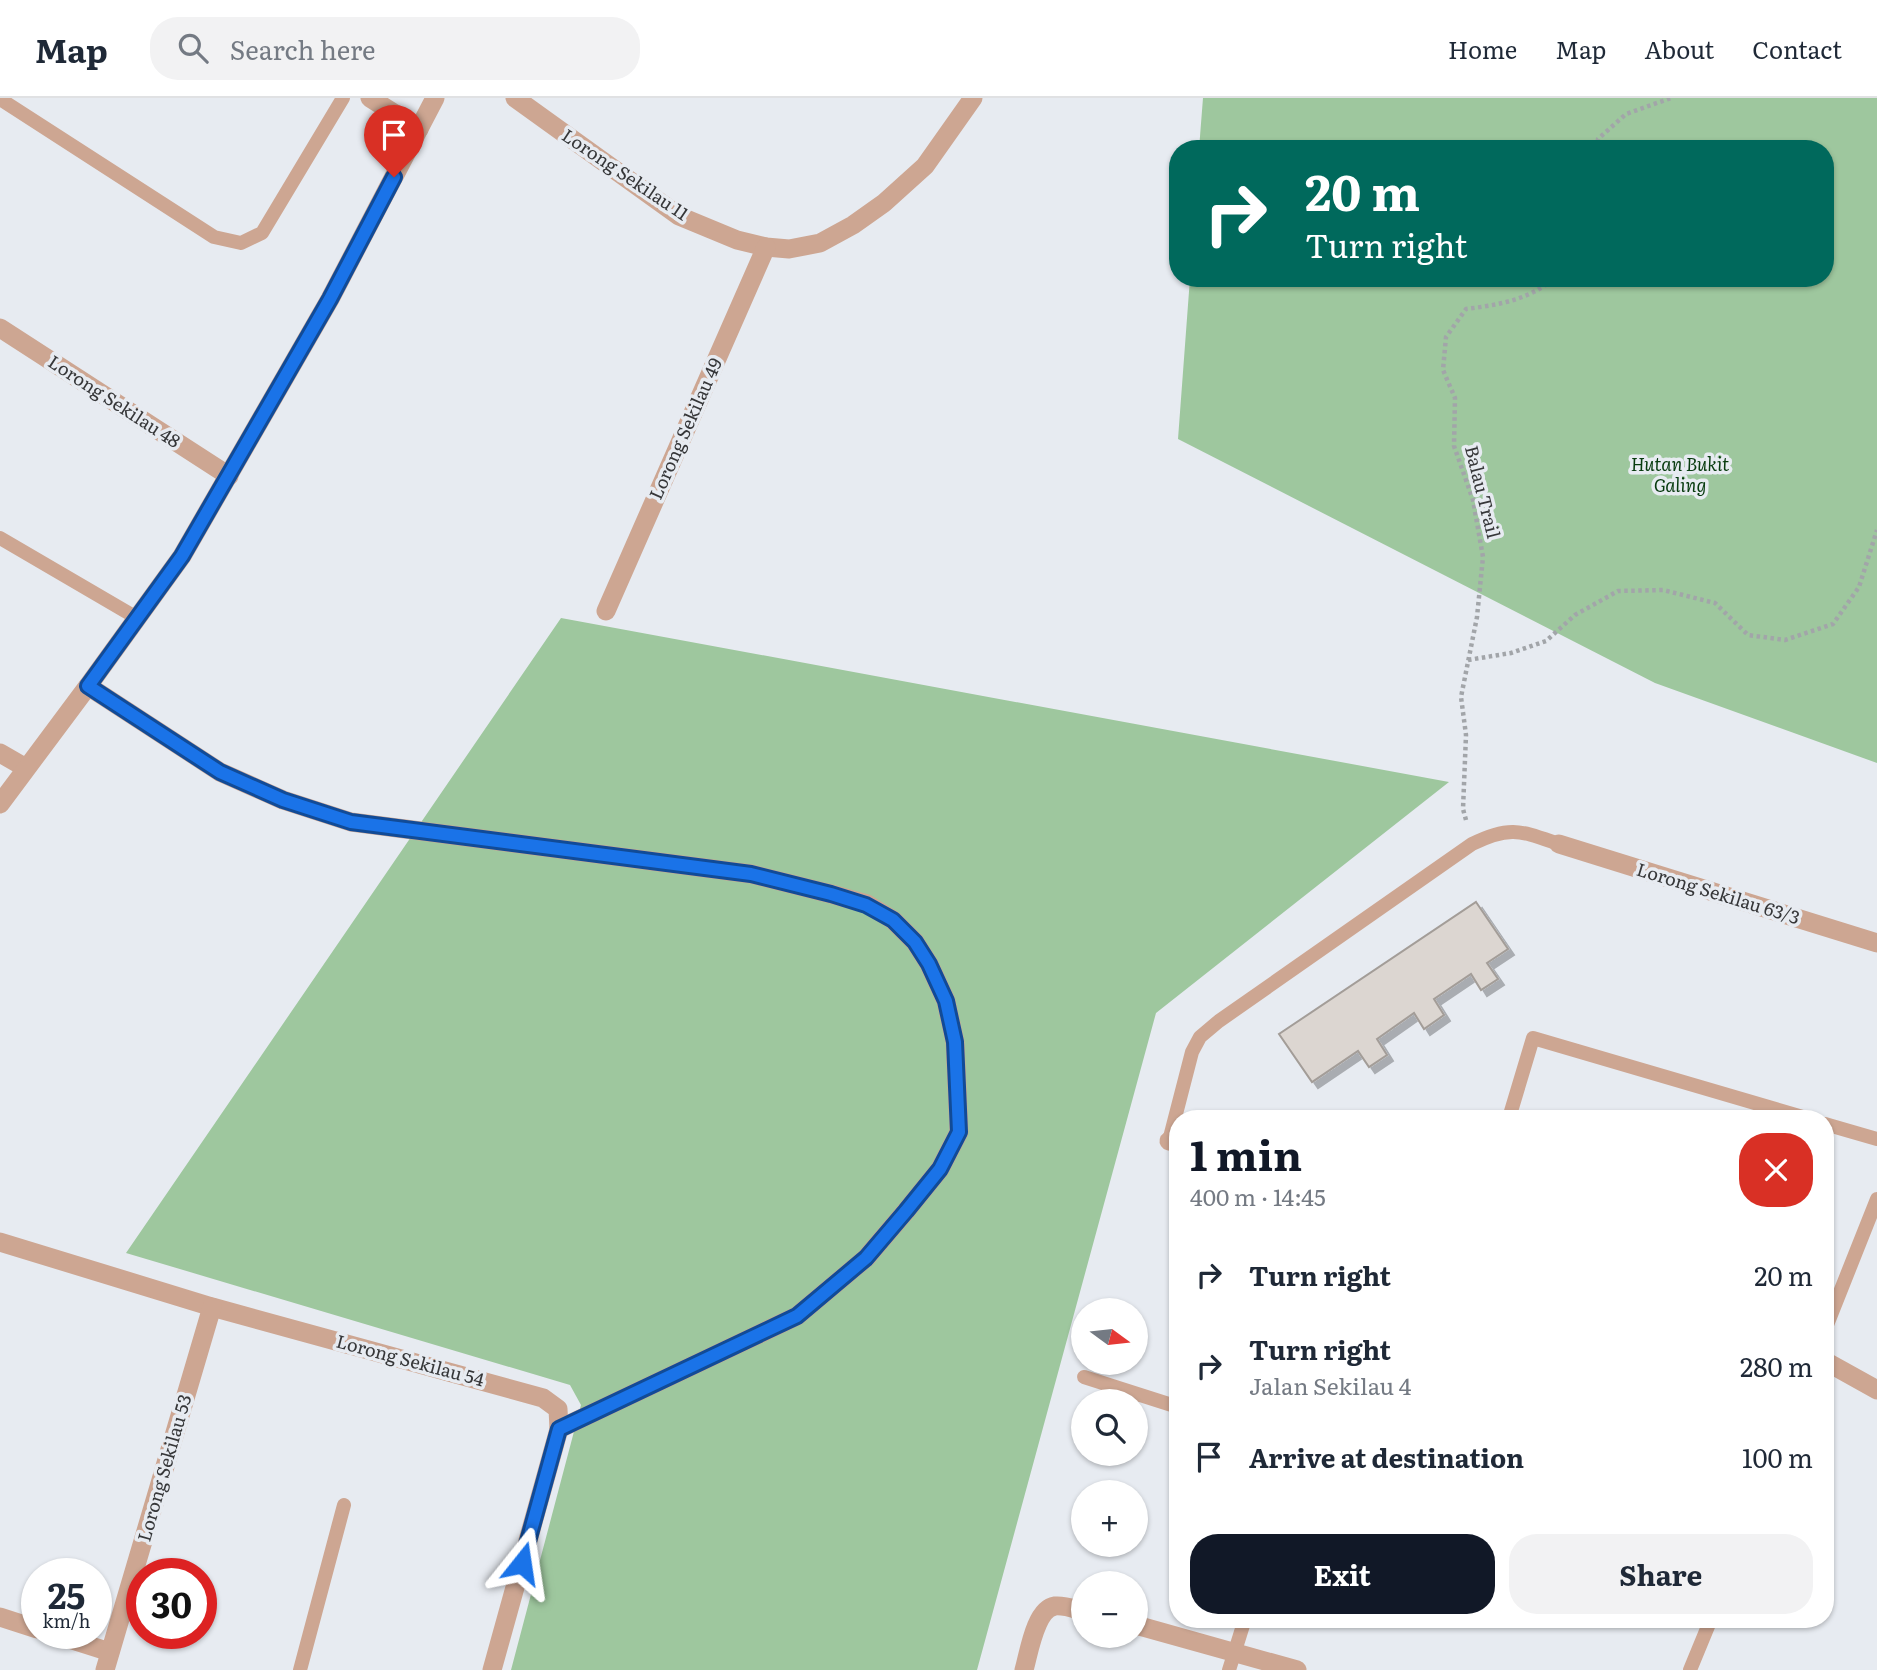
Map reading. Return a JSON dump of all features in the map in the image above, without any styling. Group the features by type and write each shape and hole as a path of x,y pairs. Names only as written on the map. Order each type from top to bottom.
{"street":[{"path":"370,98 419,129"},
{"path":"0,804 182,556 330,299 435,98"},
{"name":"Lorong Sekilau 11","path":"514,98 679,216 737,240 789,249 820,243 853,225 884,203 925,166 974,98"},
{"name":"Lorong Sekilau 49","path":"606,611 766,247"},
{"name":"Lorong Sekilau 48","path":"0,328 229,476"},
{"path":"88,686 220,772 283,800 351,822 751,874 866,905 893,920 915,942 929,964 946,1001 955,1042 959,1132 940,1169 866,1258 797,1316 559,1429 492,1670"},
{"path":"0,754 26,768"},
{"name":"Lorong Sekilau 63/3","path":"1559,844 1877,943"},
{"name":"Lorong Sekilau 54","path":"0,1242 212,1307 543,1398 558,1409 559,1429"},
{"name":"Lorong Sekilau 53","path":"108,1661 212,1307"},
{"path":"1834,1366 1877,1390"},
{"path":"1024,1670 1043,1612 1055,1606 1071,1609"},
{"path":"0,1617 21,1624"},
{"path":"1148,1630 1232,1661 1297,1670"},
{"path":"83,1649 108,1661"}],"lane":[{"path":"0,99 214,237 241,243 262,233 343,98"},
{"path":"0,538 138,618"},
{"path":"1180,1110 1192,1052 1200,1037 1219,1021 1472,844 1492,834 1519,831 1559,844"},
{"path":"1511,1110 1533,1038 1779,1110"},
{"path":"1834,1127 1877,1139"},
{"path":"1834,1307 1877,1199"},
{"path":"1084,1377 1169,1404"},
{"path":"300,1670 344,1505"},
{"path":"1232,1661 1242,1628"},
{"path":"1690,1670 1707,1628"}],"path":[{"path":"1598,140 1626,114 1671,98"},
{"name":"Balau Trail","path":"1472,844 1463,809 1466,735 1461,697 1477,617 1483,557 1473,500 1454,446 1455,398 1443,370 1446,338 1466,309 1499,305 1545,287"},
{"path":"1468,660 1511,653 1546,641 1575,615 1618,591 1663,590 1715,603 1748,635 1784,640 1797,636 1833,624 1859,587 1877,530"}],"green space":[{"name":"Hutan Bukit Galing","path":"1203,98 1877,98 1877,763 1655,683 1178,439 1189,287 1834,287 1834,140 1200,140"},
{"path":"561,618 1449,782 1156,1013 1078,1298 1071,1298 1071,1325 977,1670 511,1670 581,1405 570,1385 126,1253"}],"building":[{"path":"1476,902 1508,949 1487,963 1498,979 1481,990 1471,974 1434,999 1444,1015 1424,1029 1414,1013 1377,1039 1387,1055 1369,1067 1358,1051 1312,1082 1279,1034"}],"route":[{"path":"394,177 330,299 182,556 88,686 220,772 283,800 351,822 403,831 751,874 866,905 893,920 915,942 929,964 946,1001 955,1042 959,1132 940,1169 906,1211 866,1258 797,1316 559,1429 522,1563"}]}
